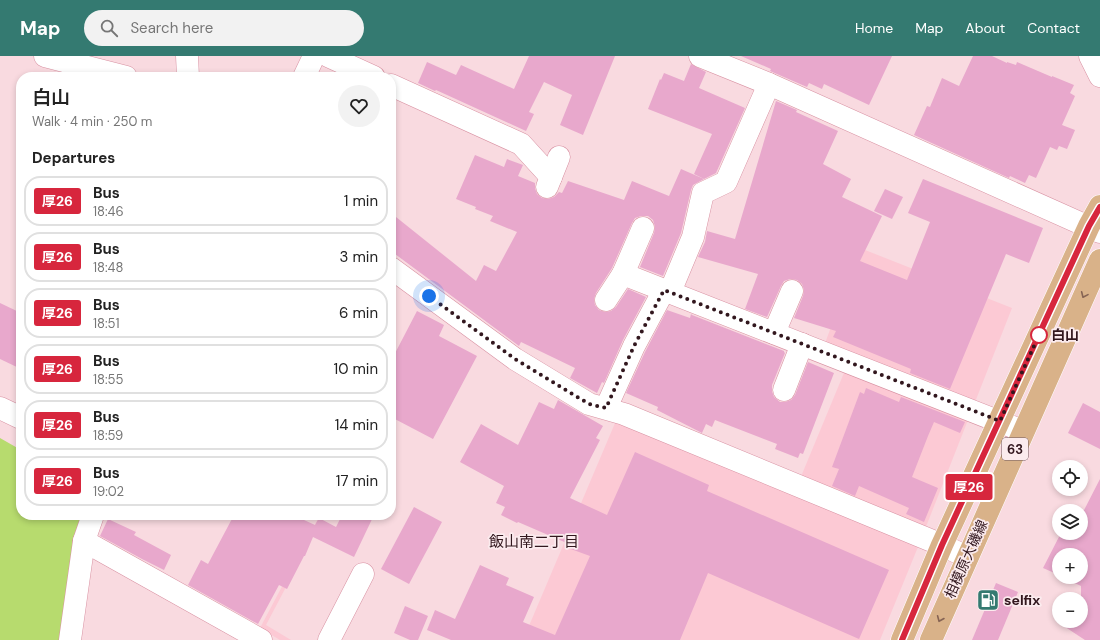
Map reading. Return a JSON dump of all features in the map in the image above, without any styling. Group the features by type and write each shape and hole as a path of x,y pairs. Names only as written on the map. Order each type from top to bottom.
{"main road":[{"name":"相模原大磯線","path":"902,640 942,545 1000,421 1095,229 1100,206"},
{"name":"相模原大磯線","path":"931,640 1100,260"}],"street":[{"path":"45,56 107,72"},
{"path":"187,56 188,72"},
{"path":"306,72 314,56"},
{"path":"328,56 363,72"},
{"path":"700,56 769,84 1095,229"},
{"path":"1090,56 1100,76"},
{"path":"606,408 634,346 667,291 692,237 703,193 726,182 769,84"},
{"path":"396,87 521,144 552,174"},
{"path":"606,300 623,274 643,228"},
{"path":"396,272 515,359 589,404 624,414 942,545 967,557"},
{"path":"623,274 1023,431"},
{"path":"774,333 792,291"},
{"path":"784,390 802,344"},
{"path":"0,408 16,416"},
{"path":"70,640 84,541 91,520"},
{"path":"84,541 261,640"},
{"path":"329,640 362,588"}],"shaded area":[{"path":"860,248 1012,308 880,640 523,640 618,416 795,491 846,368 824,346"},
{"path":"317,520 321,520 266,625 291,640 280,640 260,628"}],"green space":[{"path":"0,438 16,447 16,520 80,520 63,640 0,640"}],"building":[{"path":"529,56 615,56 583,135 560,125 572,95 544,82 529,112 534,114 526,131 418,83 427,62 456,75 461,65 514,89"},
{"path":"741,56 892,56 869,105 824,84 822,89 809,83 807,87 770,71 771,69"},
{"path":"973,56 992,56 1007,63 1016,65 1017,62 1074,85 1070,93 1075,96 1062,125 1075,130 1067,149 1059,146 1057,150 1050,147 1036,178 1029,175 1025,183 1010,176 1009,178 914,135 927,106 930,107 942,78 959,86"},
{"path":"691,64 706,72 699,88 745,108 716,173 704,179 694,174 712,134 648,109 660,79 661,80 664,73 684,81"},
{"path":"776,101 838,131 823,164 851,179 842,197 882,216 860,261 907,280 930,222 908,213 923,179 1043,228 1029,263 1006,254 950,389 910,373 911,369 833,337 836,331 794,318 804,290 802,284 797,280 790,279 784,281 767,317 745,309 758,274 698,257 705,242 707,231 735,239"},
{"path":"475,155 504,167 507,159 523,165 518,176 535,183 537,194 542,198 548,199 554,197 559,192 562,193 568,181 624,200 632,181 669,196 681,169 704,179 693,185 681,233 663,276 640,267 655,227 653,220 648,216 641,216 635,218 632,223 612,268 596,293 594,299 595,305 599,310 605,312 611,311 616,307 628,289 646,297 623,340 604,383 602,382 597,393 570,378 575,368 521,342 519,346 396,255 396,217 476,281 484,265 496,271 517,232 490,221 493,216 456,199"},
{"path":"885,189 903,197 892,219 874,211"},
{"path":"0,303 16,311 16,367 0,359"},
{"path":"667,310 690,318 691,314 784,351 785,353 772,385 774,397 780,402 791,400 795,395 808,362 834,373 803,454 800,453 798,458 775,449 777,444 715,420 712,427 706,424 702,433 657,410 658,407 626,393"},
{"path":"417,311 444,325 439,336 477,356 433,439 396,420 396,351"},
{"path":"866,388 899,402 901,397 965,422 960,433 934,422 928,436 912,477 938,488 924,522 906,514 909,508 859,486 855,496 832,486 839,469 832,467 860,392 864,394"},
{"path":"558,400 603,426 596,438 600,440 570,498 607,515 635,452 709,485 707,491 889,570 859,639 708,573 680,640 451,640 427,630 435,610 455,619 480,565 509,578 506,585 534,597 523,622 555,635 590,556 568,548 569,544 501,515 505,507 496,503 504,486 460,462 481,424 518,445 539,402 554,409"},
{"path":"1083,403 1100,412 1100,449 1068,433"},
{"path":"1100,479 1100,640 1085,640 1067,628 1088,628 1088,592 1081,592 1081,586 1077,584 1088,584 1088,548 1053,548 1057,540 1088,540 1087,504"},
{"path":"414,507 442,522 409,584 381,569"},
{"path":"108,520 110,520 136,532 134,535 171,555 164,570 100,536"},
{"path":"231,520 304,520 315,525 318,520 323,520 336,527 340,520 372,520 354,557 313,537 305,556 287,589 279,585 258,624 188,585 201,560 208,564"},
{"path":"1052,550 1052,572 1043,568"},
{"path":"996,583 1018,592 998,640 972,640"},
{"path":"405,606 428,616 418,640 410,640 394,633"}],"bus line":[{"name":"厚26","path":"902,640 942,545 1089,226 1100,207"}],"place":[{"name":"白山","path":"1039,335"},
{"name":"selfix","path":"988,600"}],"district":[{"name":"飯山南二丁目","path":"534,542"}],"route":[{"path":"429,296 515,359 589,404 606,408 634,346 664,290 1000,421 1039,335"}]}
